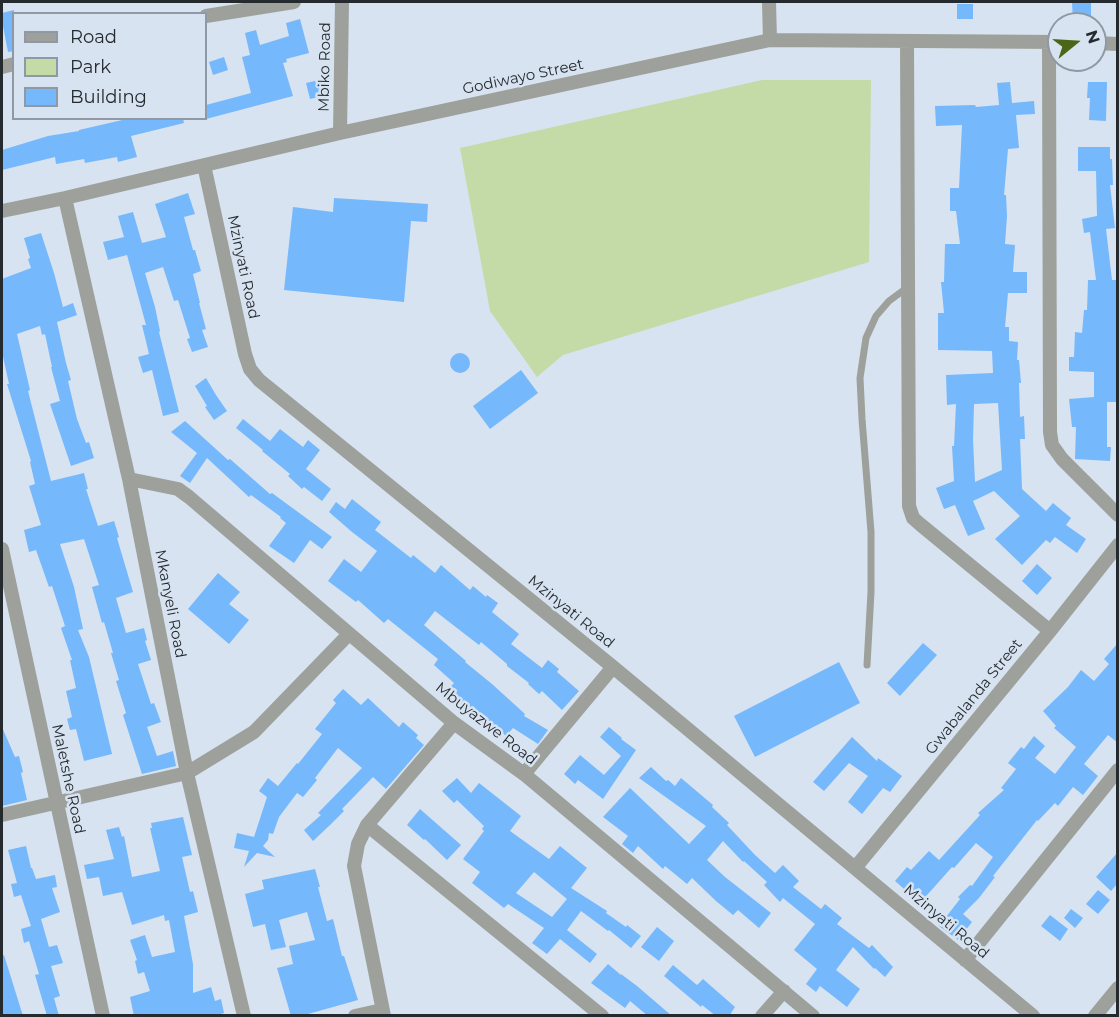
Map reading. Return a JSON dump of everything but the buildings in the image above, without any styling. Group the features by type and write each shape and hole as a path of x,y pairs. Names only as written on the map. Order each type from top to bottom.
{"street":[{"path":"208,11 294,2"},
{"name":"Mbiko Road","path":"340,134 342,2"},
{"path":"769,2 770,40"},
{"name":"Godiwayo Street","path":"2,211 770,40 1047,42"},
{"path":"907,41 909,506 913,518 1050,631"},
{"path":"1054,72 1050,432 1052,445 1062,459 1118,514"},
{"name":"Mzinyati Road","path":"204,165 245,354 250,369 255,375 613,667 1033,1016"},
{"name":"Mkanyeli Road","path":"65,198 129,479 187,773 244,1016"},
{"name":"Mbuyazwe Road","path":"129,479 178,489 454,723 524,774 813,1016"},
{"name":"Gwabalanda Street","path":"855,868 1118,545"},
{"name":"Maletshe Road","path":"2,549 103,1016"},
{"path":"2,815 187,773 254,732 349,633"},
{"path":"524,774 613,667"},
{"path":"355,1016 383,1013 354,866 358,844 368,825 454,723"},
{"path":"965,960 1118,770"},
{"path":"368,825 602,1016"},
{"path":"1095,1016 1118,988"},
{"path":"762,1016 784,991"}],"lane":[{"path":"867,665 872,592 871,532 860,378 866,338 876,316 889,301 908,287"}],"green space":[{"path":"762,80 871,80 869,262 563,355 537,377 490,311 460,148"}]}
